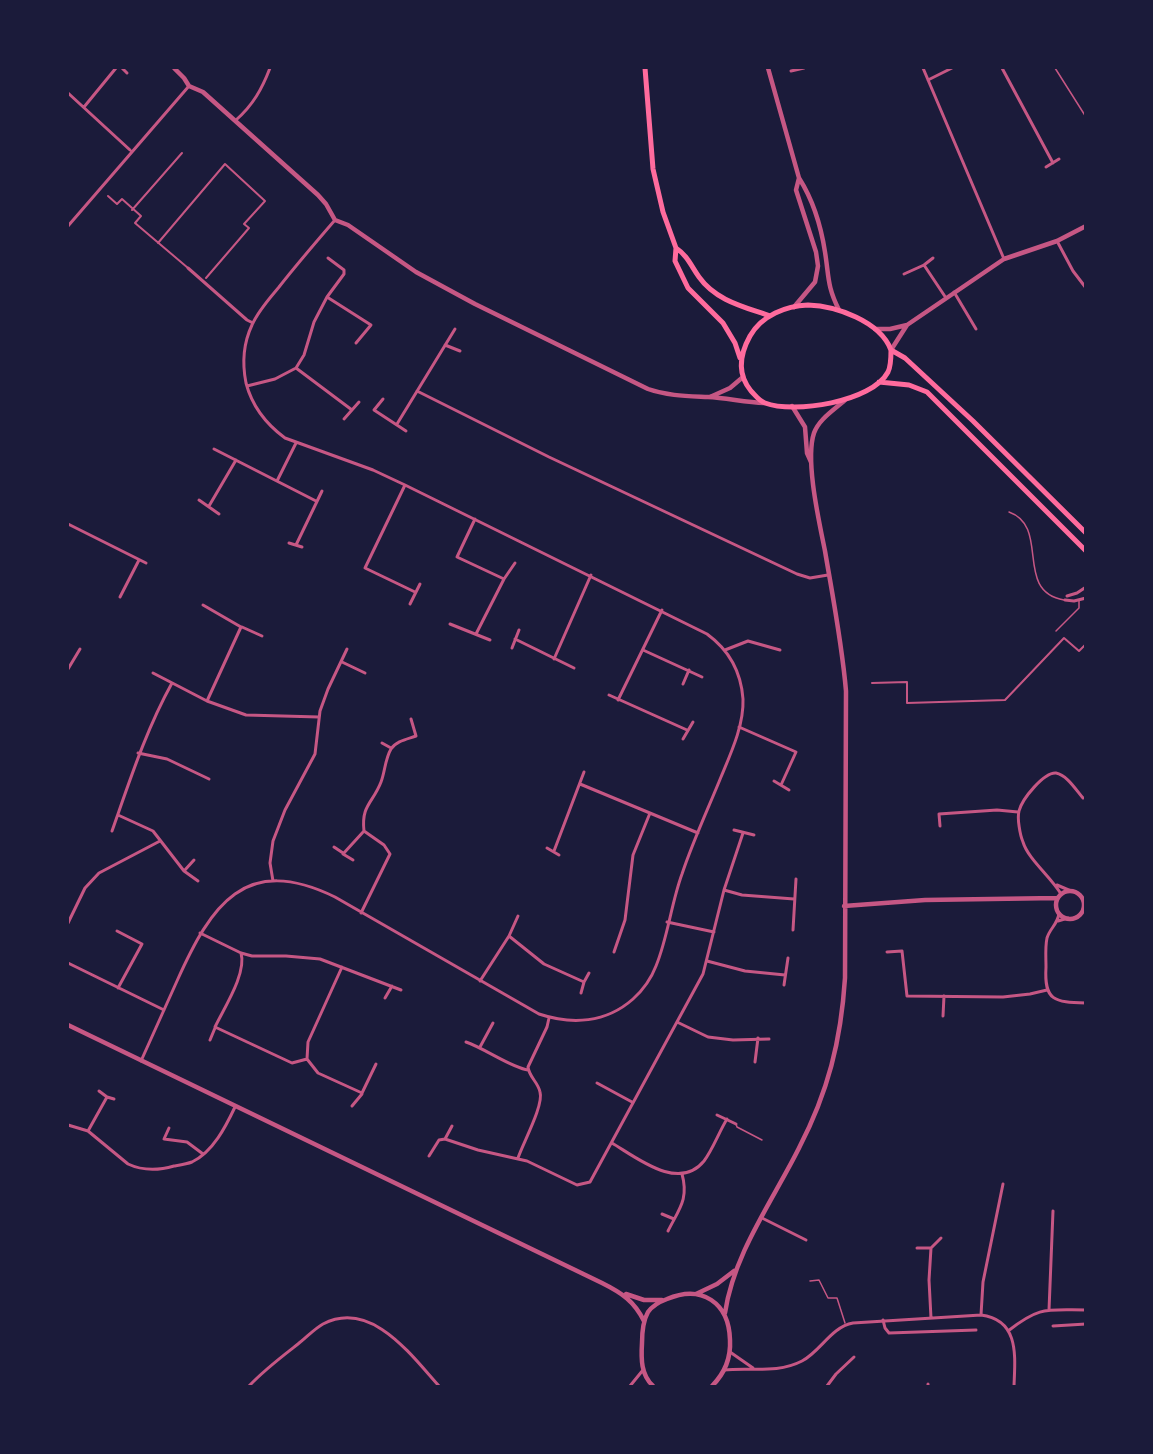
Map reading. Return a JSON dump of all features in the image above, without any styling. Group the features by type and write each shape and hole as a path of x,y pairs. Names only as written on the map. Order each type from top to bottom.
{"main road":[{"path":"645,68 653,169 663,212 676,248 675,261 688,288 723,323 735,343 747,386 764,403 792,406 820,405 845,399 879,382 890,367 891,350"},
{"path":"676,248 686,255 700,278 719,296 737,305 770,315"},
{"path":"741,360 745,345 753,331 770,315 794,307 822,306 851,315 873,328 891,350 905,358 973,421 1086,533"},
{"path":"879,382 909,385 927,392 1086,551"}],"street":[{"path":"84,107 116,68"},
{"path":"122,68 127,73"},
{"path":"174,68 189,86 203,92 318,195 335,220 348,225 394,258 450,291 630,381 659,393 692,398 710,397 764,403"},
{"path":"235,121 251,106 264,86 270,68"},
{"path":"768,68 799,178 814,208 825,251 828,285 839,310"},
{"path":"791,71 801,68"},
{"path":"923,68 1004,259"},
{"path":"928,80 952,68"},
{"path":"1002,68 1053,163"},
{"path":"68,226 189,86"},
{"path":"68,93 131,151"},
{"path":"132,210 182,153"},
{"path":"1046,167 1059,159"},
{"path":"158,243 225,164 265,201 244,224 249,228 206,278"},
{"path":"794,307 815,282 817,274 817,256 796,190 799,178"},
{"path":"796,190 810,198"},
{"path":"108,196 117,204 122,199 141,216 135,224 253,323"},
{"path":"806,219 814,208"},
{"path":"141,1061 200,933 220,906 231,897 253,885 273,881 298,883 316,888 426,948 528,1009 549,1018 589,1021 613,1013 632,1000 651,977 660,956 667,922 682,872 740,726 743,710 742,688 738,674 726,650 707,633 373,470 296,443 277,432 264,418 251,398 247,386 243,358 245,345 253,323 273,294 335,220"},
{"path":"873,328 890,329 907,325 1004,259 1057,240 1086,226"},
{"path":"1057,240 1073,271 1086,288"},
{"path":"247,386 275,379 296,368 304,355 314,322 327,297 344,274 344,270 328,258"},
{"path":"904,274 933,258"},
{"path":"924,265 946,298"},
{"path":"954,292 976,329"},
{"path":"327,297 371,325 357,343"},
{"path":"891,350 907,325"},
{"path":"397,423 455,329"},
{"path":"446,345 460,351"},
{"path":"296,368 352,410"},
{"path":"710,397 730,388 743,377"},
{"path":"417,391 549,457 797,574 810,578 829,575"},
{"path":"383,399 374,410 406,431"},
{"path":"712,1386 724,1370 730,1352 729,1329 725,1314 735,1269 810,1127 832,1069 840,1034 843,1001 846,691 842,645 811,462 813,438 818,425 845,399"},
{"path":"344,419 359,402"},
{"path":"792,406 805,426 807,453 811,462"},
{"path":"277,481 296,443"},
{"path":"214,449 316,501"},
{"path":"209,507 236,460"},
{"path":"405,485 365,568 415,592"},
{"path":"296,545 322,491"},
{"path":"199,500 219,514"},
{"path":"454,565 475,519"},
{"path":"68,524 147,562"},
{"path":"289,543 302,547"},
{"path":"457,557 504,579"},
{"path":"120,597 139,560"},
{"path":"476,634 504,579 515,563"},
{"path":"554,659 591,575"},
{"path":"410,604 420,584"},
{"path":"1067,596 1086,587"},
{"path":"1065,600 1079,600 1086,597"},
{"path":"203,605 241,627 262,636"},
{"path":"618,700 662,610"},
{"path":"450,624 490,640"},
{"path":"207,701 241,627"},
{"path":"512,648 519,630"},
{"path":"872,683 907,682 907,703 1005,700 1064,638 1079,651 1086,644"},
{"path":"515,639 574,668"},
{"path":"726,650 748,641 780,650"},
{"path":"68,669 69,662 80,649"},
{"path":"273,881 270,863 273,841 285,810 315,754 319,717 328,689 347,649"},
{"path":"644,650 702,677"},
{"path":"342,662 365,673"},
{"path":"683,684 688,670"},
{"path":"153,673 207,701 246,715 319,717"},
{"path":"112,831 132,777 138,753 156,712 173,682"},
{"path":"609,695 687,730"},
{"path":"343,854 364,831 363,818 366,806 381,784 391,748 416,736 411,719"},
{"path":"683,739 693,722"},
{"path":"740,726 796,752 781,785"},
{"path":"382,743 391,748"},
{"path":"138,753 167,759 209,779"},
{"path":"554,851 584,772"},
{"path":"1056,906 1059,896 1055,884 1027,852 1022,841 1018,812 1026,796 1048,774 1056,773 1063,776 1083,798"},
{"path":"774,781 789,790"},
{"path":"580,784 698,833"},
{"path":"940,826 939,814 998,810 1018,812"},
{"path":"614,952 625,920 633,855 650,813"},
{"path":"118,815 153,831 184,871 198,881"},
{"path":"734,830 754,835"},
{"path":"361,913 390,854 384,845 364,831"},
{"path":"429,1156 439,1140 445,1139 478,1150 518,1158 577,1185 590,1182 703,974 724,890 743,833"},
{"path":"68,923 85,888 99,873 160,841"},
{"path":"334,848 353,860"},
{"path":"547,848 559,855"},
{"path":"184,871 194,860"},
{"path":"793,930 796,879"},
{"path":"1055,884 1078,893 1084,899 1084,910 1077,917 1058,921"},
{"path":"724,890 742,895 794,899"},
{"path":"844,906 936,900 1044,898 1059,896 1071,891"},
{"path":"1044,898 1056,906 1059,913 1058,921 1047,939 1047,990 1052,997 1058,1000 1086,1003"},
{"path":"1059,913 1068,918"},
{"path":"480,981 509,936 518,916"},
{"path":"667,922 714,932"},
{"path":"117,931 142,944 118,988"},
{"path":"200,933 241,953 252,956 306,956 320,959 401,990"},
{"path":"509,936 544,964 584,982"},
{"path":"887,952 902,951 907,996 1009,996 1047,990"},
{"path":"210,1040 241,971 243,959 241,953"},
{"path":"784,985 788,958"},
{"path":"707,961 745,971 785,975"},
{"path":"68,963 164,1010"},
{"path":"342,967 308,1042 307,1059 318,1073 362,1093"},
{"path":"581,993 589,973"},
{"path":"385,998 392,986"},
{"path":"943,1016 944,996"},
{"path":"518,1158 541,1104 540,1092 528,1070 547,1028 549,1018"},
{"path":"677,1022 708,1037 733,1040 769,1039"},
{"path":"480,1047 494,1023"},
{"path":"68,1025 623,1294 644,1300 664,1300"},
{"path":"215,1027 292,1063 307,1059"},
{"path":"755,1062 758,1038"},
{"path":"466,1041 528,1070"},
{"path":"352,1107 362,1093 376,1064"},
{"path":"597,1083 632,1102"},
{"path":"99,1091 114,1099"},
{"path":"88,1131 107,1097"},
{"path":"68,1125 88,1131 119,1158 136,1167 165,1169 193,1161 203,1154 219,1137 235,1107"},
{"path":"717,1115 736,1125"},
{"path":"612,1143 667,1174 682,1174 703,1162 727,1119"},
{"path":"445,1139 452,1126"},
{"path":"169,1128 164,1139 187,1142 203,1154"},
{"path":"668,1231 683,1203 685,1191 682,1174"},
{"path":"981,1315 983,1282 1004,1184"},
{"path":"1049,1310 1053,1211"},
{"path":"662,1214 674,1219"},
{"path":"762,1218 806,1240"},
{"path":"932,1318 929,1280 931,1248 941,1238"},
{"path":"918,1248 931,1248"},
{"path":"653,1386 643,1370 641,1348 644,1321 654,1305 681,1295 696,1294 717,1284 735,1269"},
{"path":"623,1294 637,1307 644,1321"},
{"path":"696,1294 712,1301 725,1314"},
{"path":"1008,1331 1039,1311 1086,1310"},
{"path":"724,1370 784,1368 804,1360 845,1324 981,1315 989,1316 1000,1322 1008,1331 1015,1348 1014,1386"},
{"path":"249,1386 267,1367 321,1325 345,1318 361,1320 381,1328 439,1386"},
{"path":"883,1320 889,1333 976,1330"},
{"path":"1053,1326 1086,1324"},
{"path":"730,1352 745,1364 756,1369"},
{"path":"826,1386 854,1358"},
{"path":"630,1386 643,1370"}],"lane":[{"path":"1055,68 1086,117"},
{"path":"1009,512 1021,519 1028,529 1036,579 1043,591 1049,596 1065,600"},
{"path":"1056,631 1079,608 1079,600"},
{"path":"736,1125 762,1140"},
{"path":"810,1281 819,1280 828,1298 837,1298 845,1324"}]}
